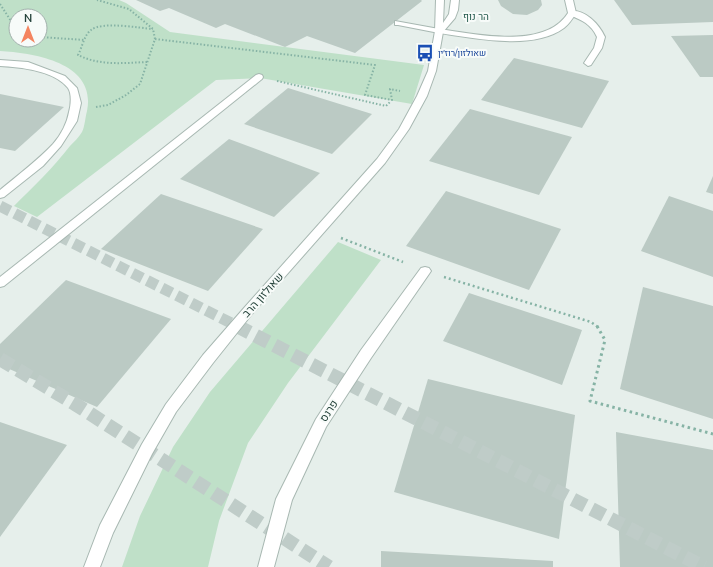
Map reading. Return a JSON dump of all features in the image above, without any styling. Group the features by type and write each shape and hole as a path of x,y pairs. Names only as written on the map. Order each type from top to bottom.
{"street":[{"name":"שאולזון הרב","path":"92,567 106,530 147,448 171,408 208,359 248,311 381,161 404,129 422,96 432,70 439,31 440,0"},
{"path":"439,31 452,19 454,15 455,0"},
{"path":"569,0 572,13"},
{"path":"398,23 439,31 494,37 534,36 550,33 561,27 572,13"},
{"path":"572,13 584,17 596,26 601,37 598,48 588,63"},
{"path":"0,63 28,65 62,78 73,88 76,103 72,121 58,144 39,164 0,195"},
{"path":"0,283 259,77"},
{"name":"פרנס","path":"266,567 284,499 321,423 366,354 425,271"}],"path":[{"path":"74,110 108,105 126,95 140,84 155,39 153,29 129,9 97,0"},
{"path":"0,4 8,16"},
{"path":"147,62 102,62 86,60 78,55 85,40 92,30 105,26 153,29"},
{"path":"48,38 85,40"},
{"path":"155,39 375,64 365,95 392,100"},
{"path":"259,77 386,106 392,100"},
{"path":"392,100 390,89 422,96"},
{"path":"321,230 425,271 591,322 598,327 605,340 590,401 713,434"}],"green space":[{"path":"0,0 119,0 170,32 424,65 412,104 260,78 216,80 37,217 14,206 50,170 81,134 87,111 88,95 83,82 73,71 46,58 0,51"},
{"path":"338,242 381,260 288,383 248,443 219,521 208,567 122,567 140,516 173,447 210,392"}],"building":[{"path":"136,0 422,1 355,53 307,36 285,47 225,24 216,28 169,8 160,11"},
{"path":"498,0 541,0 542,5 538,10 527,15 513,14 501,6"},
{"path":"614,0 713,0 713,22 632,25"},
{"path":"713,35 713,77 700,77 671,36"},
{"path":"514,58 609,81 582,128 481,100"},
{"path":"288,88 372,114 332,154 244,124"},
{"path":"0,94 64,107 15,151 0,148"},
{"path":"470,109 572,137 539,195 429,161"},
{"path":"229,139 320,173 274,217 180,179"},
{"path":"713,176 713,194 706,192"},
{"path":"446,191 561,229 529,290 406,246"},
{"path":"161,194 263,229 208,291 101,249"},
{"path":"669,196 713,211 713,277 641,251"},
{"path":"66,280 171,319 97,407 0,365 0,344"},
{"path":"643,287 713,306 713,419 620,389"},
{"path":"469,293 582,330 562,385 443,341"},
{"path":"428,379 575,415 559,539 394,492"},
{"path":"0,422 67,445 0,537"},
{"path":"616,432 713,450 713,567 620,567"},
{"path":"381,551 553,561 553,567 381,567"}],"tunnel":[{"path":"0,206 239,327"},
{"path":"237,326 704,567"},
{"path":"0,359 75,404 329,567"}],"place":[{"name":"שאולזון/רוז׳ין","path":"425,53"}],"district":[{"name":"הר נוף","path":"476,17"}]}
